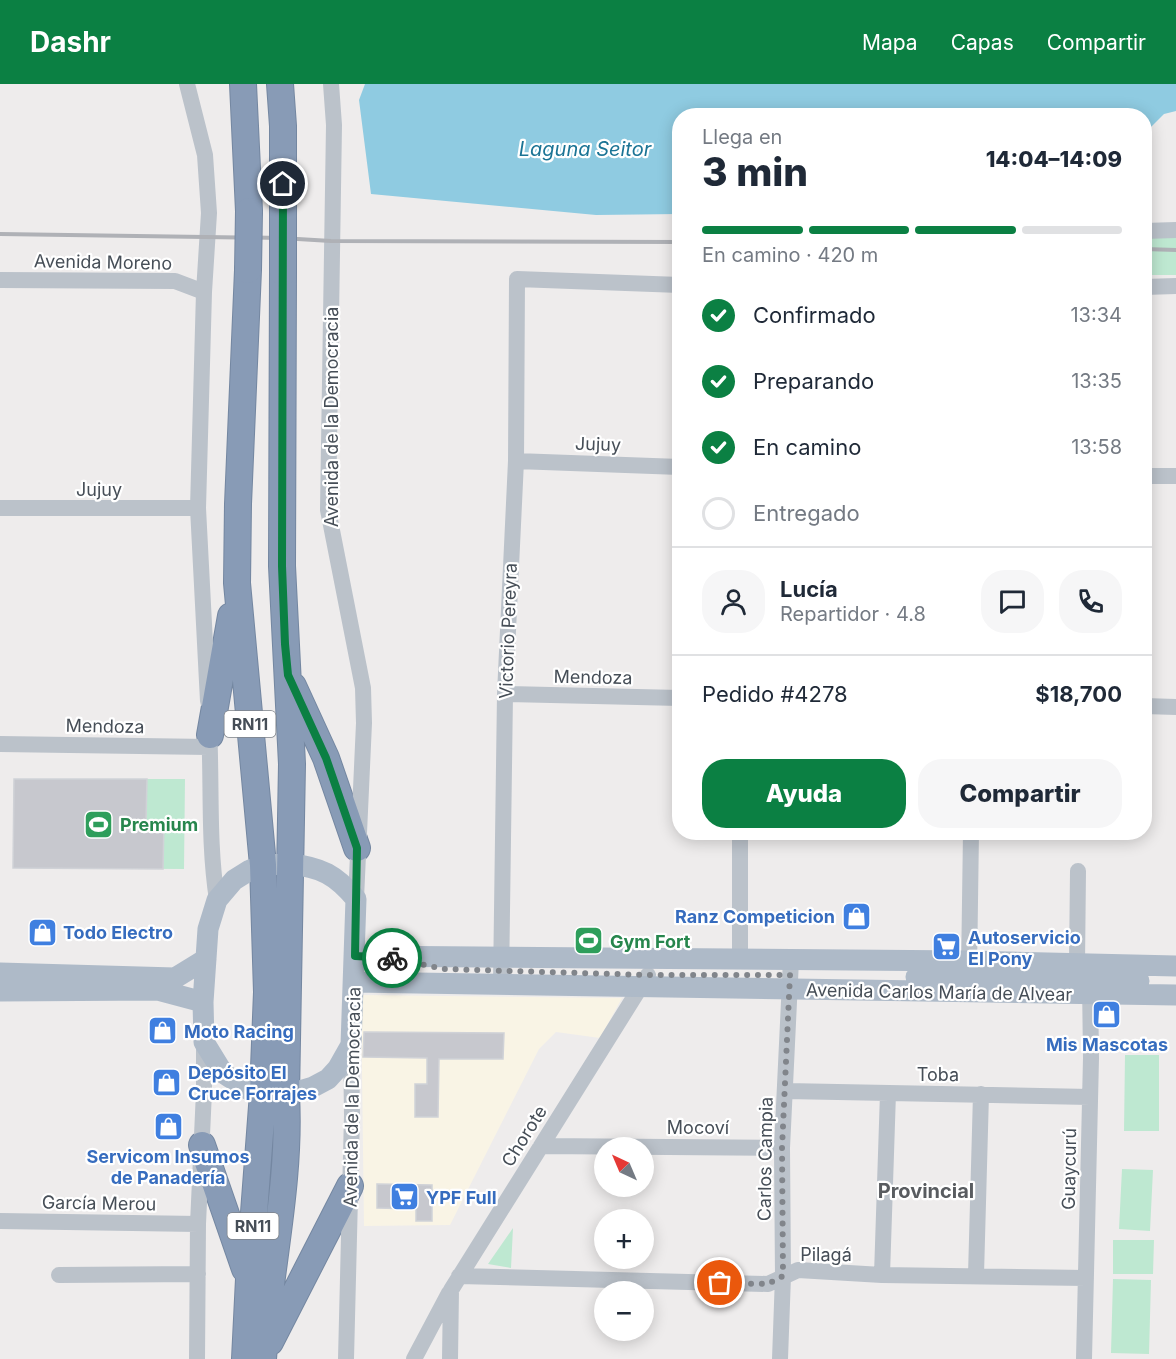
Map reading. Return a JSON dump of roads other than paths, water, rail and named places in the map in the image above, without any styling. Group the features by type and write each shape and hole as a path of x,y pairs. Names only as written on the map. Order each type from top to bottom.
{"highway":[{"name":"RN11","path":"243,84 249,211 237,583 263,865 267,992 274,1094 288,1125 285,1166 257,1358"},
{"name":"RN11","path":"257,1358 249,1279 274,1094 290,864 292,764 282,566 283,203 280,84"},
{"path":"209,741 237,583"},
{"path":"288,675 326,758 357,848"},
{"path":"202,1145 249,1279"},
{"path":"257,1358 350,1186"}],"main road":[{"path":"351,1046 338,1068 328,1079 313,1087 274,1094 252,1092 223,1072 204,1042 204,1002 208,929 217,900 234,880 263,865 310,866 328,873 344,884 356,899"},
{"name":"Avenida de la Democracia","path":"351,1046 356,899"},
{"name":"Avenida Carlos María de Alvear","path":"355,956 385,956 501,970 645,980 969,970 1086,980 1176,995"},
{"name":"Avenida Carlos María de Alvear","path":"385,956 443,969 501,970"},
{"path":"0,973 175,978 206,959"},
{"name":"Avenida Carlos María de Alvear","path":"354,982 378,982 501,970 740,959 790,974 1176,981"},
{"name":"Avenida Carlos María de Alvear","path":"1086,980 1176,966"},
{"name":"Avenida Carlos María de Alvear","path":"378,982 443,969"},
{"path":"0,991 158,990 204,1002"}],"street":[{"path":"187,84 206,155 209,213 204,292 198,508 209,741 210,836 217,900"},
{"name":"Avenida de la Democracia","path":"331,84 334,125 327,510 363,688 364,723 356,899"},
{"path":"1152,231 1176,230"},
{"name":"Victorio Pereyra","path":"501,970 505,694 516,461 517,279 672,285"},
{"name":"Avenida Moreno","path":"0,280 175,281 204,292"},
{"path":"1152,287 1176,286"},
{"name":"Jujuy","path":"516,461 672,467"},
{"path":"1152,476 1176,476"},
{"name":"Jujuy","path":"0,508 198,508"},
{"name":"Mendoza","path":"505,694 672,698"},
{"path":"1152,706 1176,707"},
{"name":"Mendoza","path":"0,744 209,741"},
{"path":"740,840 740,959"},
{"path":"969,970 971,840"},
{"name":"Guaycurú","path":"1078,871 1086,980 1090,1097 1084,1359"},
{"name":"Carlos Campia","path":"780,1359 783,1276 782,1148 790,974"},
{"name":"Chorote","path":"414,1359 455,1283 645,980"},
{"path":"197,1359 198,1224 204,1042"},
{"name":"Avenida de la Democracia","path":"346,1359 351,1046"},
{"name":"Toba","path":"786,1091 1090,1097"},
{"path":"882,1275 888,1094"},
{"path":"975,1275 981,1094"},
{"name":"Mocoví","path":"541,1146 782,1148"},
{"name":"García Merou","path":"0,1221 198,1224"},
{"name":"Pilagá","path":"455,1283 768,1284 798,1270 882,1275 1086,1278"},
{"path":"59,1275 198,1274"},
{"path":"450,1359 455,1283"}],"water":[{"name":"Laguna Seitor","path":"365,84 1176,84 1176,111 1164,114 1152,126 1152,108 672,108 672,214 596,215 371,194 359,100"}],"railway":[{"path":"0,234 281,238 331,241 672,242"},
{"path":"1152,249 1176,250"}],"place":[{"name":"Premium","path":"99,824"},
{"name":"Ranz Competicion","path":"856,916"},
{"name":"Todo Electro","path":"42,932"},
{"name":"Gym Fort","path":"589,941"},
{"name":"Autoservicio El Pony","path":"947,947"},
{"name":"Mis Mascotas","path":"1107,1015"},
{"name":"Moto Racing","path":"163,1031"},
{"name":"Depósito El Cruce Forrajes","path":"167,1082"},
{"name":"Servicom Insumos de Panadería","path":"168,1127"},
{"name":"YPF Full","path":"405,1197"}],"district":[{"name":"Provincial","path":"926,1191"}]}
